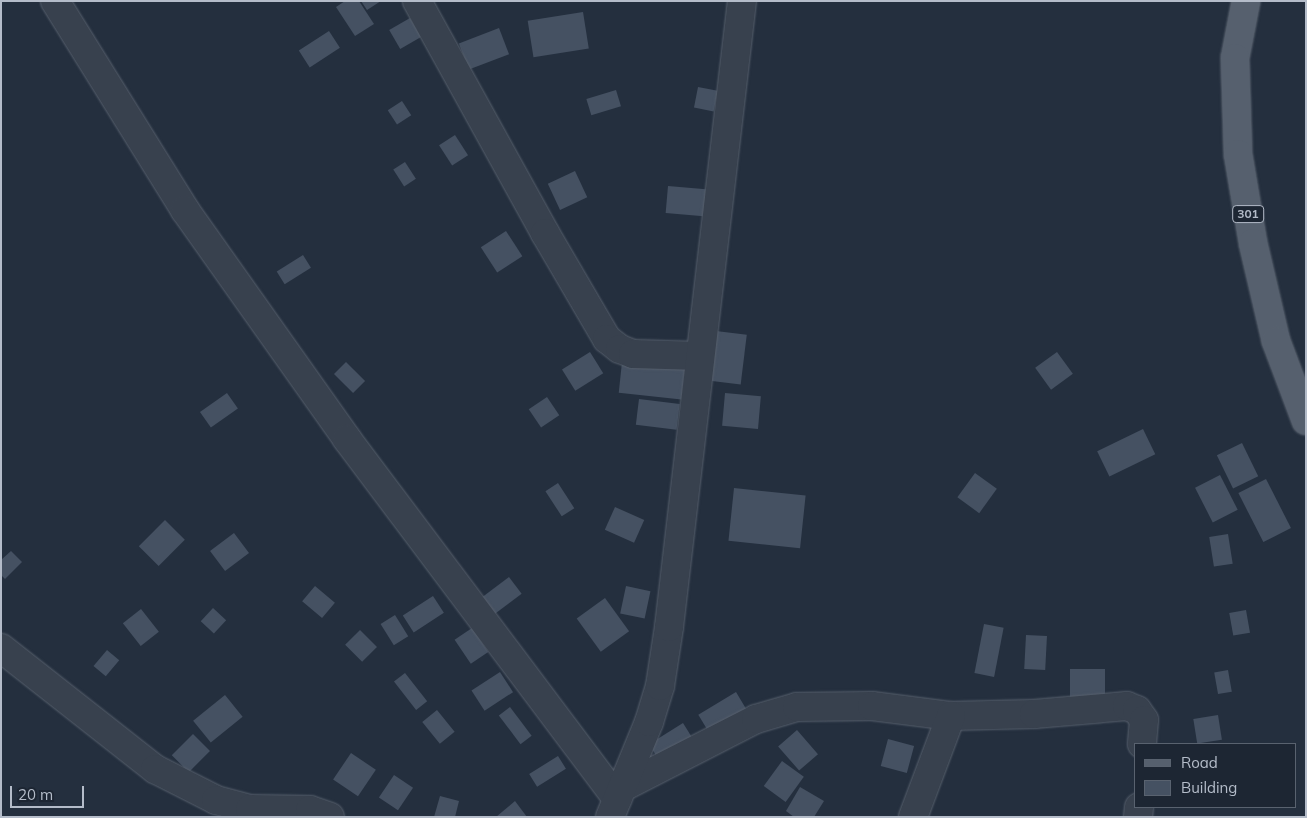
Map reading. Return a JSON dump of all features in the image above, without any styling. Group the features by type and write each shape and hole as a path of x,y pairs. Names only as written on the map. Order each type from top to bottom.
{"main road":[{"name":"301","path":"1246,1 1235,58 1238,154 1254,243 1276,341 1306,421"}],"street":[{"path":"56,1 190,218 347,439 617,801"},
{"path":"418,1 545,233 608,339 620,350 633,354 700,356"},
{"path":"617,801 649,722 660,686 669,627 742,1"},
{"path":"1,648 155,769 216,800 250,808 310,810 330,817"},
{"path":"617,801 756,719 797,707 872,706 951,716 1034,714 1127,706 1137,710 1144,720 1142,743"},
{"path":"913,817 951,716"}],"building":[{"path":"345,1 359,1 374,24 355,36 336,7"},
{"path":"361,1 381,1 367,10"},
{"path":"583,12 589,49 533,57 528,21"},
{"path":"410,18 421,37 400,49 389,30"},
{"path":"499,28 509,54 469,70 459,43"},
{"path":"329,31 340,48 310,67 299,51"},
{"path":"698,87 718,91 714,111 694,108"},
{"path":"616,90 621,106 591,115 586,99"},
{"path":"402,101 411,115 397,125 388,110"},
{"path":"455,135 468,155 452,165 439,145"},
{"path":"405,162 416,179 404,186 393,170"},
{"path":"575,171 587,197 560,210 548,184"},
{"path":"668,186 706,189 704,216 666,213"},
{"path":"506,231 522,256 497,272 481,247"},
{"path":"303,255 311,268 285,284 277,271"},
{"path":"716,331 747,335 741,384 710,381"},
{"path":"590,352 603,373 575,391 562,369"},
{"path":"1057,352 1073,374 1051,390 1035,368"},
{"path":"346,362 365,381 353,393 334,374"},
{"path":"622,362 685,369 681,399 619,393"},
{"path":"227,393 238,409 211,427 200,412"},
{"path":"725,393 761,396 758,429 722,426"},
{"path":"547,397 559,415 541,428 529,409"},
{"path":"639,399 680,404 677,430 636,425"},
{"path":"1143,429 1155,454 1109,477 1097,451"},
{"path":"1242,443 1258,476 1233,489 1217,455"},
{"path":"975,473 997,489 979,513 957,497"},
{"path":"1220,475 1238,510 1213,522 1195,488"},
{"path":"1266,479 1291,528 1263,542 1238,493"},
{"path":"558,483 574,508 562,516 545,491"},
{"path":"734,488 806,496 800,548 728,541"},
{"path":"615,507 644,520 634,543 605,530"},
{"path":"165,520 185,540 159,566 139,546"},
{"path":"234,533 249,553 225,571 210,551"},
{"path":"1228,534 1233,564 1214,567 1209,537"},
{"path":"11,551 22,562 5,579 1,575 1,560"},
{"path":"509,577 522,594 494,615 481,598"},
{"path":"315,586 335,603 322,618 302,601"},
{"path":"626,586 650,591 645,619 620,613"},
{"path":"433,596 444,613 414,632 403,616"},
{"path":"605,598 629,631 601,652 577,619"},
{"path":"213,608 226,620 214,633 201,621"},
{"path":"141,609 159,632 141,646 123,623"},
{"path":"1246,610 1250,633 1233,636 1229,613"},
{"path":"395,615 408,636 394,645 381,624"},
{"path":"984,624 1004,628 994,677 974,673"},
{"path":"472,628 488,652 471,664 455,640"},
{"path":"360,630 377,647 362,662 345,645"},
{"path":"1026,635 1047,636 1045,670 1024,669"},
{"path":"107,650 119,660 106,676 94,666"},
{"path":"1070,669 1105,669 1105,697 1070,697"},
{"path":"1228,670 1232,692 1218,694 1214,672"},
{"path":"500,672 513,692 485,711 471,691"},
{"path":"405,673 427,701 416,710 394,682"},
{"path":"736,692 750,715 712,738 698,715"},
{"path":"225,695 243,717 211,743 193,721"},
{"path":"510,707 532,736 520,744 499,715"},
{"path":"437,710 455,732 440,744 422,722"},
{"path":"1218,715 1222,740 1197,743 1193,719"},
{"path":"683,723 695,742 661,763 649,744"},
{"path":"797,730 818,754 799,771 778,746"},
{"path":"193,734 210,751 189,772 172,755"},
{"path":"888,739 914,746 907,773 881,766"},
{"path":"351,753 376,770 358,796 333,780"},
{"path":"558,756 566,769 537,787 529,774"},
{"path":"782,761 804,777 786,802 764,786"},
{"path":"394,775 413,788 398,810 379,797"},
{"path":"800,787 824,801 814,817 794,817 786,811"},
{"path":"440,796 459,801 455,817 434,817"},
{"path":"515,801 527,817 496,817"}]}
